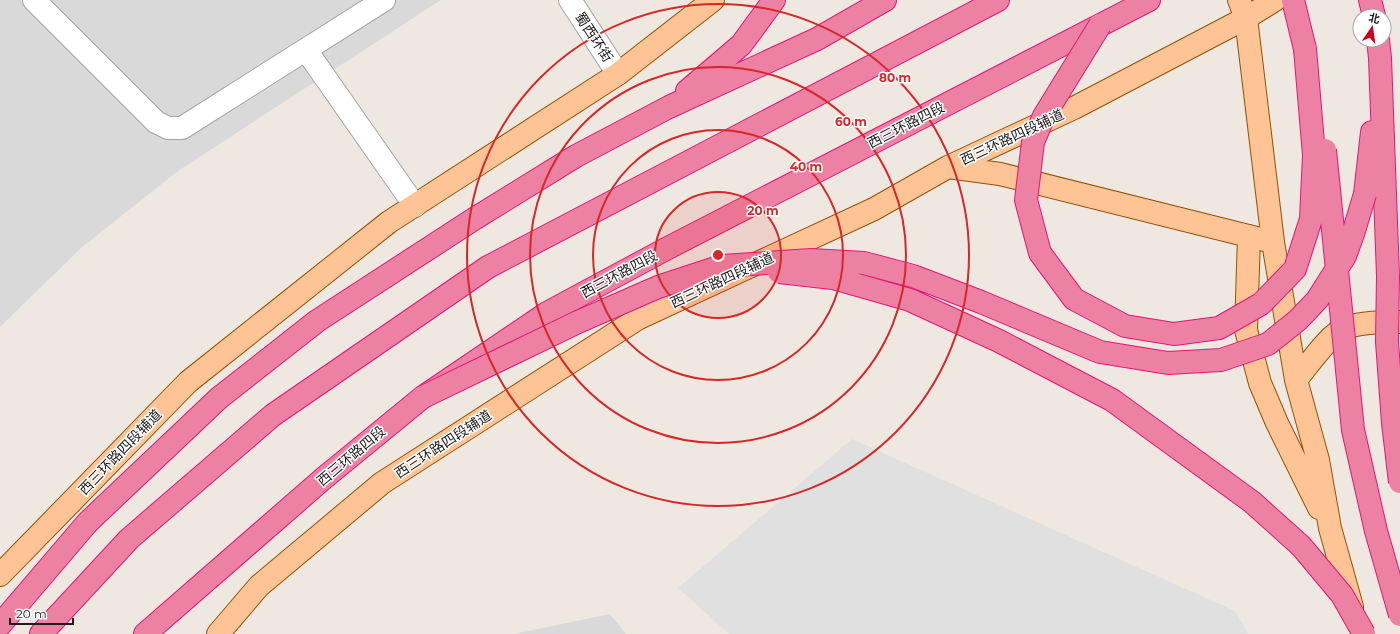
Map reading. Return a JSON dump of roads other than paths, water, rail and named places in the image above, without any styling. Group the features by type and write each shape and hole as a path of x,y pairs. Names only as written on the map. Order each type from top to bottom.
{"highway":[{"path":"669,107 741,44 774,0"},
{"path":"0,625 88,522 219,398 317,321 474,219 576,156 669,107 817,39 885,0"},
{"path":"41,634 129,539 273,415 488,267 998,0"},
{"name":"西三环路四段","path":"145,634 315,486 423,397 547,313 680,242 1149,0"},
{"path":"1293,0 1306,49 1326,153 1353,430 1376,531 1400,615"},
{"path":"1100,25 1044,116 1033,142 1026,200 1040,253 1074,299 1125,326 1174,334 1219,328 1261,304 1296,269 1311,219 1314,162 1306,49"},
{"path":"423,397 578,322 658,287 722,266 811,260 864,263 913,276 981,302 1100,352 1168,364 1221,360 1268,344 1298,320 1317,300 1344,256 1353,234 1365,194 1379,49"},
{"path":"1379,49 1388,276 1387,342 1393,423 1400,482"},
{"path":"722,266 833,278 910,300 1000,340 1112,400 1252,502 1301,546 1342,596 1364,634"}],"main road":[{"name":"西三环路四段辅道","path":"0,575 188,382 389,222 618,74 713,0"},
{"name":"西三环路四段辅道","path":"218,634 259,586 382,483 640,318 874,209 948,167 1074,108 1242,9 1275,0"},
{"path":"1242,9 1273,242 1296,380 1318,460 1330,528 1340,569 1360,634"},
{"path":"948,167 1000,174 1273,242"},
{"path":"1249,236 1246,330 1260,383 1330,528"},
{"path":"1296,380 1330,338 1344,328 1379,322 1400,322"}],"street":[{"path":"34,0 156,122 168,128 182,128 384,0"},
{"name":"蜀西环街","path":"570,0 618,74"},
{"path":"306,50 415,206"}]}
